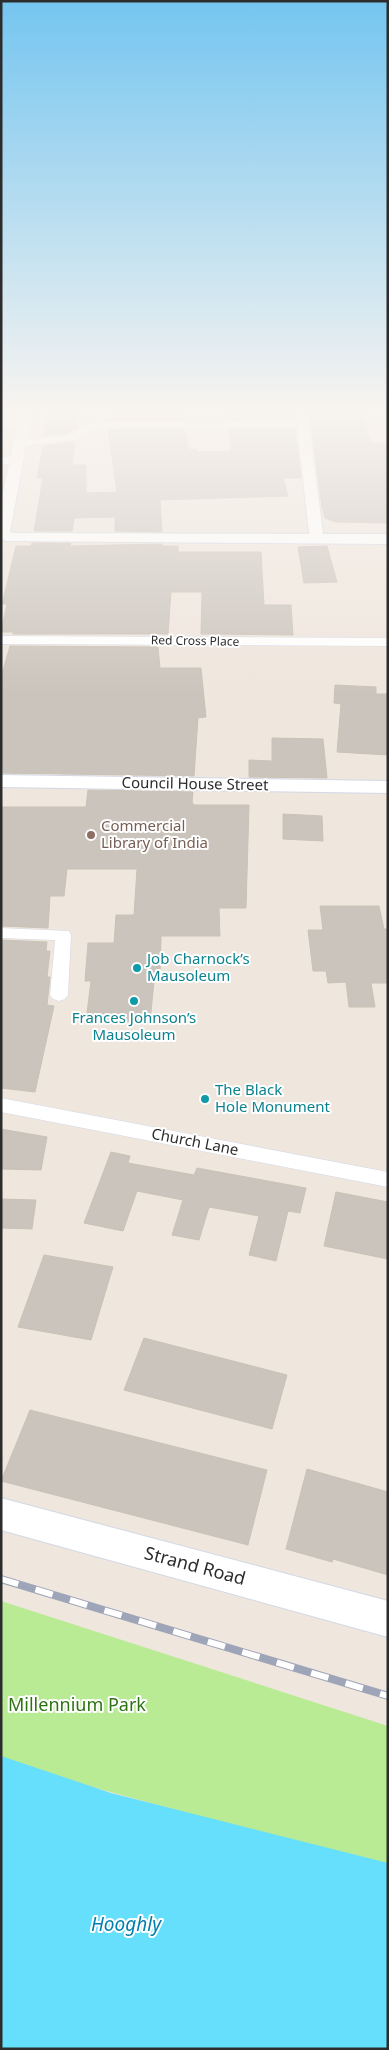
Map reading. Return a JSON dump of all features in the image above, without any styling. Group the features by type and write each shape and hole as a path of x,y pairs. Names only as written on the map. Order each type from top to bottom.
{"main road":[{"path":"1,535 8,504"},
{"path":"1,535 20,531 388,533"},
{"path":"1,535 11,538 107,539 388,539"},
{"name":"Council House Street","path":"1,781 388,787"},
{"name":"Council House Street","path":"1,792 388,797"},
{"name":"Strand Road","path":"1,1514 388,1619"}],"street":[{"path":"313,504 316,533"},
{"name":"Red Cross Place","path":"1,640 388,642"},
{"path":"1,933 63,935 59,995"},
{"name":"Church Lane","path":"1,1105 388,1180"}],"green space":[{"name":"Millennium Park","path":"1,1601 388,1726 388,1868 1,1762"}],"water":[{"name":"Hooghly","path":"1,1756 111,1793 388,1863 388,2049 1,2049"}],"building":[{"path":"39,504 160,504 162,532 115,531 115,517 74,518 72,531 34,531"},
{"path":"322,504 388,504 388,523 336,522 325,518"},
{"path":"32,543 71,543 70,546 162,544 162,546 178,546 178,552 261,552 264,605 291,605 293,635 201,634 202,592 171,592 168,634 13,634 13,632 1,632 7,604 2,604 16,546 31,546"},
{"path":"327,546 337,582 304,583 298,547"},
{"path":"10,646 158,647 160,668 201,668 206,717 198,718 194,776 1,773 1,677"},
{"path":"335,685 376,687 376,694 388,694 388,755 337,752 341,704 334,703"},
{"path":"272,738 323,739 327,778 249,777 249,760 272,761"},
{"path":"88,790 193,792 192,802 194,805 249,805 246,908 219,908 220,936 161,936 160,981 154,981 150,1022 86,1021 91,981 85,981 88,943 114,943 116,915 134,915 137,869 67,869 64,896 50,896 48,928 1,926 1,807 86,807"},
{"path":"283,814 322,816 323,841 283,839"},
{"path":"320,906 379,906 384,929 388,929 388,983 371,983 375,1007 349,1007 346,982 328,983 326,971 313,971 308,930 323,930"},
{"path":"1,940 47,942 46,951 50,951 47,977 50,977 47,1005 54,1006 35,1092 1,1088"},
{"path":"1,1129 47,1137 41,1170 1,1169"},
{"path":"111,1152 130,1156 128,1163 194,1175 197,1168 306,1188 300,1213 288,1211 276,1261 249,1255 259,1216 209,1207 199,1240 172,1235 183,1200 137,1191 123,1231 84,1223"},
{"path":"336,1192 388,1202 388,1259 324,1246"},
{"path":"1,1199 36,1200 32,1229 1,1228"},
{"path":"44,1255 113,1267 91,1340 18,1327"},
{"path":"144,1338 287,1375 272,1429 124,1390"},
{"path":"30,1410 267,1470 248,1545 1,1481"},
{"path":"307,1469 388,1492 388,1575 333,1559 332,1562 286,1549"}],"railway":[{"path":"1,1579 388,1696"}],"place":[{"name":"Commercial Library of India","path":"91,835"},
{"name":"Job Charnock’s Mausoleum","path":"137,968"},
{"name":"Frances Johnson’s Mausoleum","path":"134,1001"},
{"name":"The Black Hole Monument","path":"205,1099"}]}
